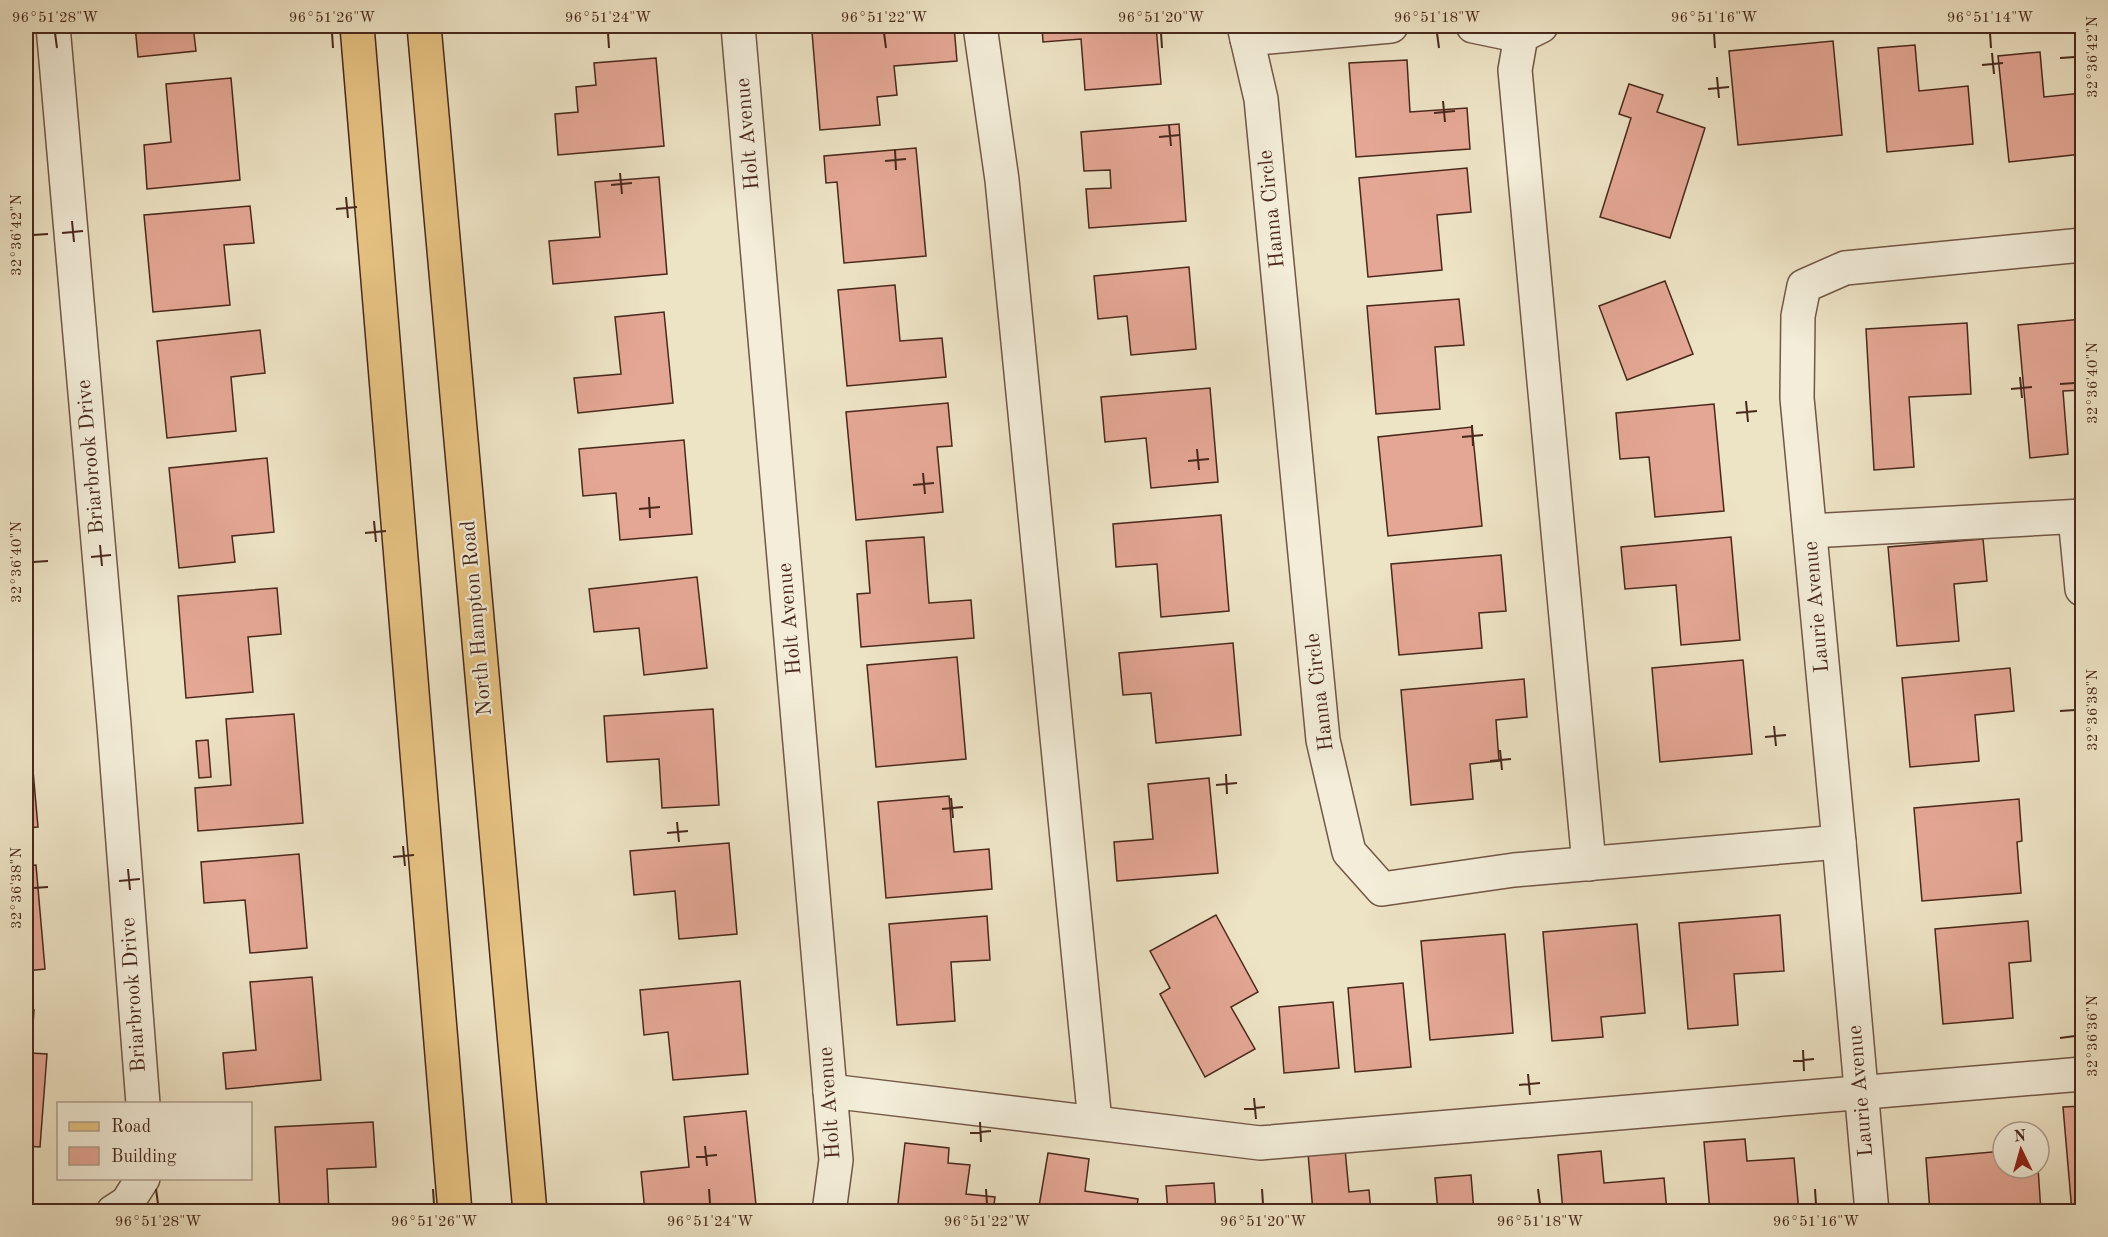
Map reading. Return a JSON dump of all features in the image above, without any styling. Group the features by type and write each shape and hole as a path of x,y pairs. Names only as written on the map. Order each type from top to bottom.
{"main road":[{"path":"357,26 455,1212"},
{"name":"North Hampton Road","path":"424,26 530,1212"}],"street":[{"name":"Briarbrook Drive","path":"53,26 114,725 143,1102"},
{"name":"Holt Avenue","path":"738,26 836,1160 829,1212"},
{"path":"980,26 1002,180 1095,1122"},
{"path":"1246,32 1391,26"},
{"path":"1473,26 1531,31 1515,70 1590,864"},
{"name":"Hanna Circle","path":"1246,32 1261,99 1323,740 1349,852 1382,889 1514,870 1839,842"},
{"name":"Laurie Avenue","path":"1872,1212 1797,398 1798,316 1804,286 1845,268 2082,245"},
{"path":"1810,531 2078,516 2082,590"},
{"path":"830,1090 1260,1143 2082,1074"},
{"path":"113,1212 127,1203 142,1180"}],"building":[{"path":"135,26 193,26 196,51 138,57"},
{"path":"890,26 954,26 957,61 894,66 897,95 877,97 880,125 820,130 812,32"},
{"path":"1042,26 1156,26 1161,84 1085,90 1081,39 1043,42"},
{"path":"1833,41 1842,135 1738,145 1729,51"},
{"path":"1915,45 1919,91 1968,86 1973,144 1887,152 1878,48"},
{"path":"2040,52 2044,97 2082,93 2082,154 2009,162 1998,56"},
{"path":"656,58 664,146 558,155 555,114 578,112 576,87 596,85 594,63"},
{"path":"1407,60 1410,112 1467,108 1470,149 1356,157 1349,63"},
{"path":"231,78 240,180 147,189 144,145 171,142 166,84"},
{"path":"1629,84 1663,95 1657,112 1705,128 1670,238 1600,217 1631,118 1619,114"},
{"path":"1179,124 1186,221 1089,228 1086,189 1111,188 1110,170 1084,171 1081,132"},
{"path":"916,148 926,256 844,263 837,182 826,183 824,156"},
{"path":"1467,168 1471,212 1437,215 1442,270 1368,277 1359,178"},
{"path":"659,177 667,274 553,284 549,241 600,237 595,182"},
{"path":"250,206 254,243 224,245 230,305 153,312 144,215"},
{"path":"1189,267 1196,349 1131,355 1127,316 1098,319 1094,276"},
{"path":"1665,281 1693,354 1627,380 1599,306"},
{"path":"895,285 900,341 942,338 946,377 847,386 838,290"},
{"path":"1459,299 1464,345 1435,347 1440,409 1376,414 1367,306"},
{"path":"664,312 673,403 578,413 574,378 621,374 615,317"},
{"path":"2082,319 2082,390 2063,391 2068,454 2030,458 2018,325"},
{"path":"1967,323 1971,394 1909,397 1914,467 1874,470 1866,329"},
{"path":"260,330 265,373 231,377 236,431 167,438 157,341"},
{"path":"1210,388 1218,482 1151,488 1146,438 1105,442 1101,397"},
{"path":"948,403 952,446 937,447 943,512 856,520 846,412"},
{"path":"1714,404 1724,511 1655,517 1649,457 1620,459 1616,413"},
{"path":"1472,427 1482,526 1388,536 1378,437"},
{"path":"684,440 692,534 620,540 616,493 583,496 579,449"},
{"path":"267,458 274,532 232,536 235,562 179,568 169,468"},
{"path":"1221,515 1229,611 1161,617 1157,564 1116,567 1113,524"},
{"path":"924,537 929,603 971,600 974,638 861,647 857,594 870,593 866,541"},
{"path":"1731,537 1740,640 1681,645 1676,585 1625,589 1621,547"},
{"path":"1983,539 1987,581 1954,584 1959,641 1897,646 1888,547"},
{"path":"1501,555 1506,611 1479,613 1482,648 1399,655 1391,564"},
{"path":"697,577 707,668 644,675 639,628 594,632 589,589"},
{"path":"277,588 281,634 248,637 253,692 186,698 178,596"},
{"path":"1233,643 1241,735 1156,743 1151,693 1123,695 1119,653"},
{"path":"957,657 966,759 876,767 867,665"},
{"path":"1743,660 1752,754 1660,762 1652,668"},
{"path":"2010,668 2014,711 1975,715 1979,761 1910,767 1902,678"},
{"path":"1524,679 1527,717 1496,720 1499,761 1470,764 1473,799 1411,805 1401,690"},
{"path":"713,709 719,805 662,808 659,759 607,762 604,716"},
{"path":"294,714 303,823 198,831 195,788 231,785 226,719"},
{"path":"26,737 30,737 38,827 26,828"},
{"path":"208,740 211,777 199,778 196,741"},
{"path":"1209,778 1218,873 1117,881 1114,842 1153,839 1148,784"},
{"path":"949,796 954,852 989,849 992,889 886,898 878,802"},
{"path":"2019,799 2022,841 2017,842 2021,893 1922,901 1914,808"},
{"path":"729,843 737,934 679,939 675,891 634,895 630,851"},
{"path":"299,854 307,948 250,953 245,900 204,903 201,862"},
{"path":"36,865 45,969 26,971 26,866"},
{"path":"1216,915 1258,992 1231,1007 1255,1049 1205,1077 1160,994 1170,988 1150,951"},
{"path":"1780,915 1784,971 1734,974 1738,1025 1688,1029 1679,923"},
{"path":"987,916 990,960 951,962 955,1021 897,1025 889,924"},
{"path":"2028,921 2031,961 2009,963 2013,1018 1943,1024 1935,929"},
{"path":"1637,924 1645,1013 1601,1017 1603,1037 1552,1041 1543,932"},
{"path":"1505,934 1513,1033 1430,1040 1421,941"},
{"path":"312,977 321,1080 226,1089 223,1053 256,1050 250,982"},
{"path":"740,981 748,1074 673,1080 668,1032 644,1035 640,990"},
{"path":"1403,983 1411,1067 1355,1072 1348,988"},
{"path":"1333,1002 1339,1068 1284,1073 1279,1007"},
{"path":"26,1009 34,1010 31,1053 47,1054 40,1147 26,1146"},
{"path":"2082,1106 2082,1212 2072,1212 2063,1107"},
{"path":"746,1111 756,1205 686,1212 645,1212 641,1172 689,1167 684,1117"},
{"path":"373,1122 376,1167 327,1169 329,1212 280,1212 275,1127"},
{"path":"1344,1138 1349,1192 1369,1190 1371,1212 1313,1212 1307,1141"},
{"path":"1745,1139 1747,1161 1794,1158 1799,1212 1710,1212 1704,1142"},
{"path":"905,1143 949,1148 948,1163 970,1165 966,1194 995,1197 993,1212 897,1212"},
{"path":"1601,1151 1604,1183 1664,1178 1667,1212 1563,1212 1558,1155"},
{"path":"1991,1152 1991,1180 2039,1180 2041,1212 1930,1212 1926,1158"},
{"path":"1048,1153 1089,1159 1085,1191 1138,1199 1136,1212 1038,1212"},
{"path":"1471,1175 1474,1212 1438,1212 1435,1178"},
{"path":"1214,1183 1216,1212 1168,1212 1166,1186"}]}
